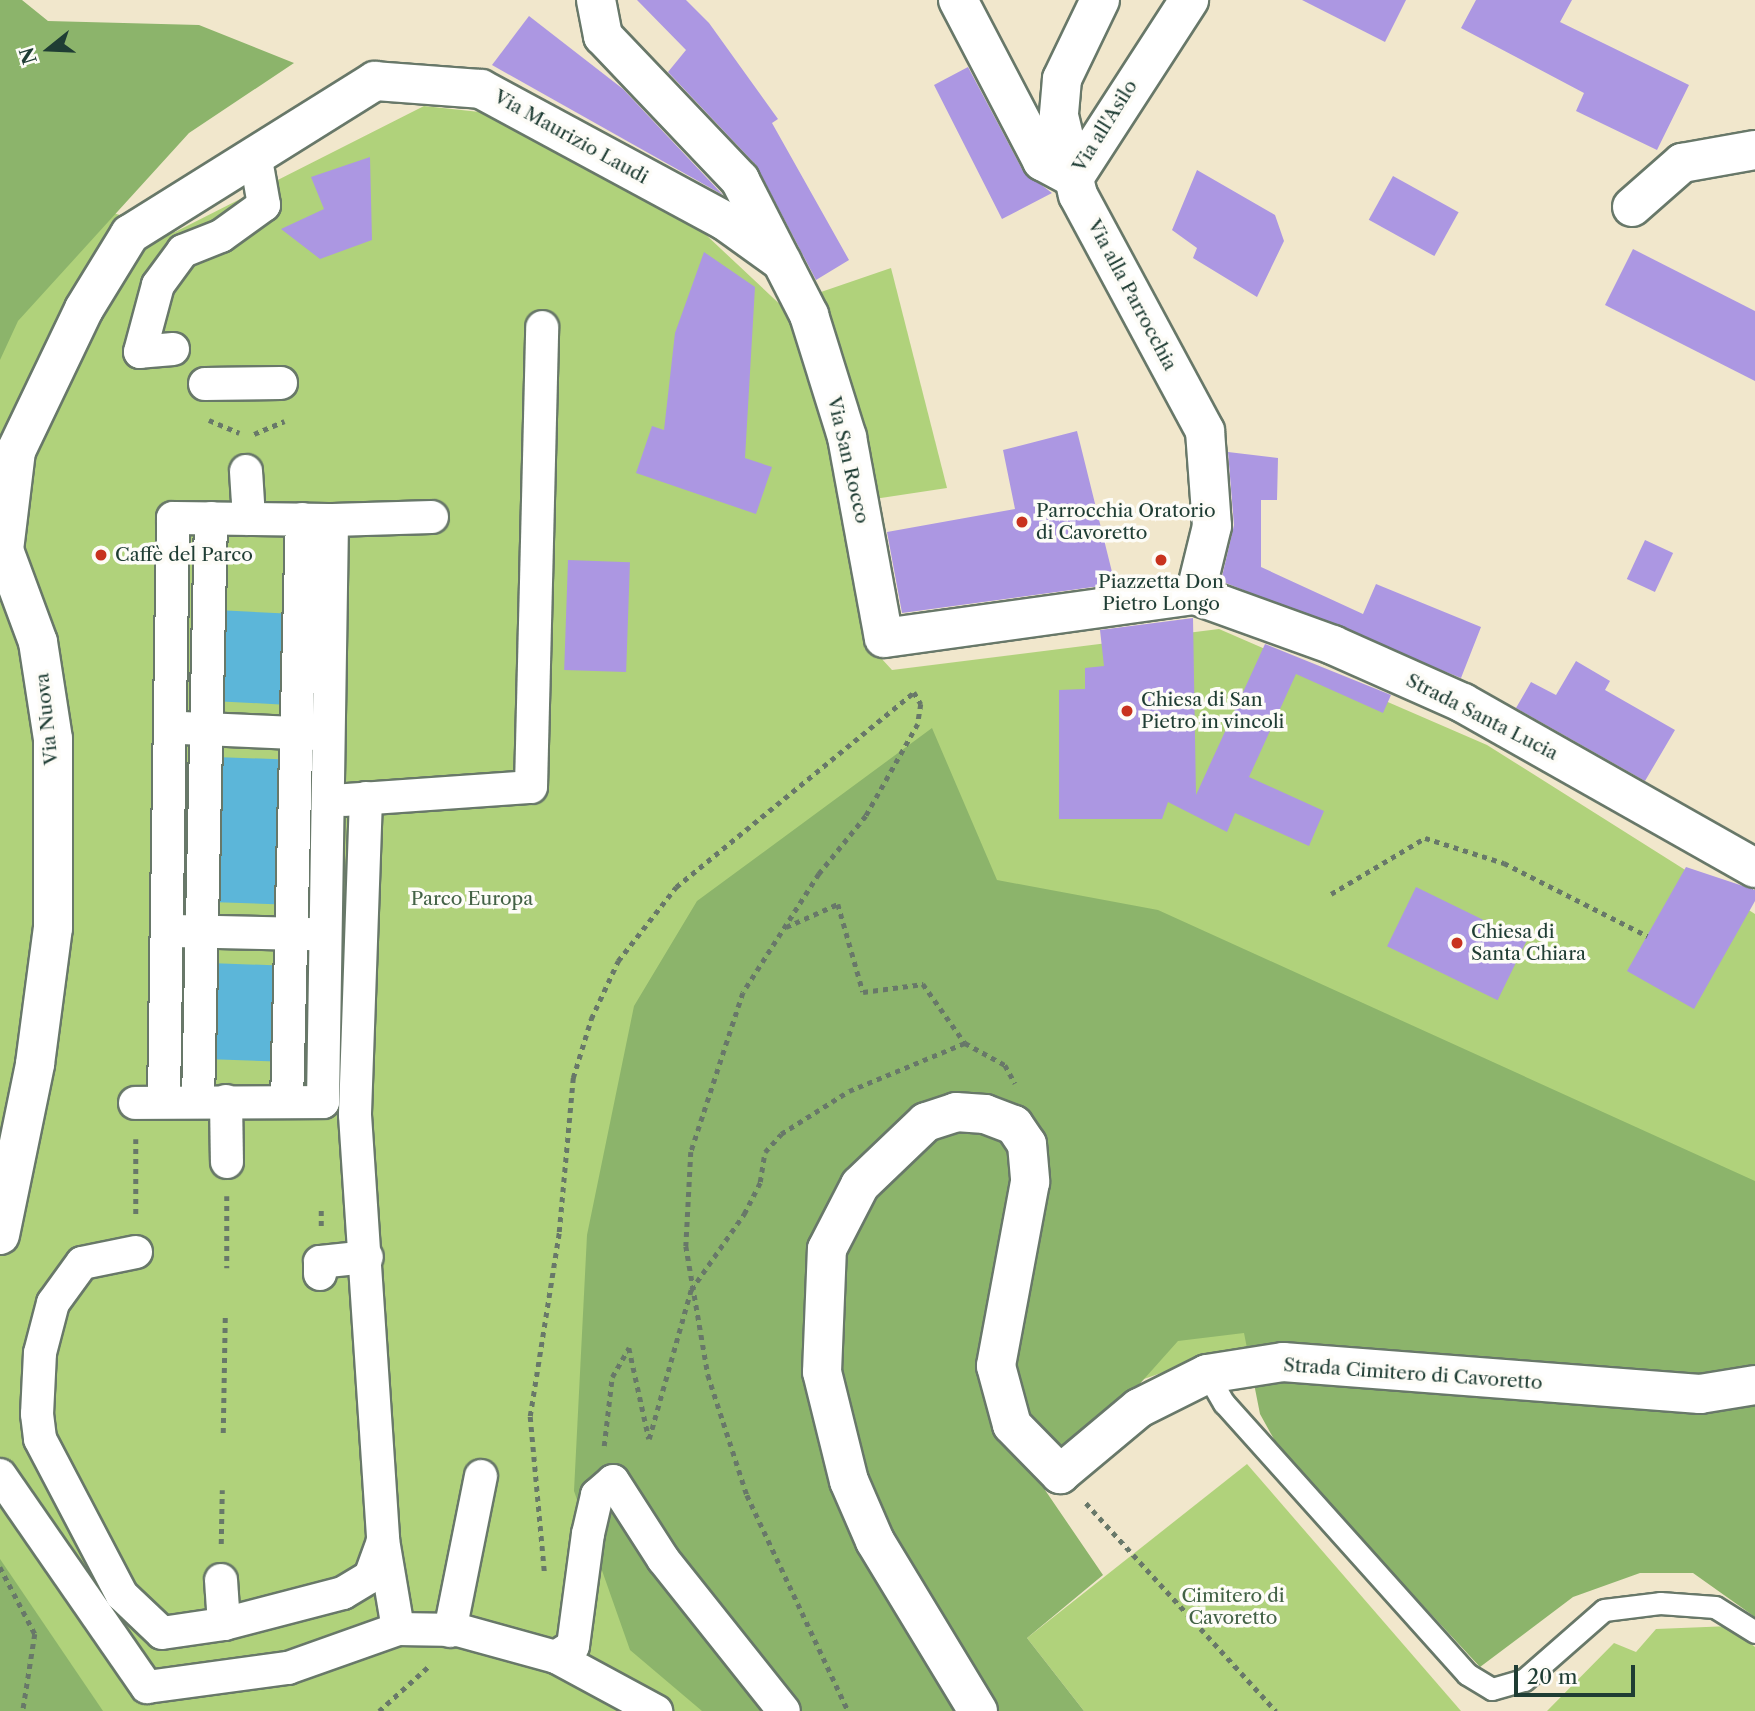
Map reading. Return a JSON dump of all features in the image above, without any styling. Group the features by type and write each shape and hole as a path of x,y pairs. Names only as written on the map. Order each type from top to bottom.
{"street":[{"name":"Via San Rocco","path":"596,0 603,36 740,180 809,316 846,437 884,639 1195,595"},
{"name":"Via all'Asilo","path":"958,0 1041,161 1074,178 1189,0"},
{"name":"Via alla Parrocchia","path":"1100,0 1062,79 1059,116 1074,178 1205,431 1212,526 1195,595"},
{"name":"Via Maurizio Laudi","path":"130,234 240,174 375,81 481,89 725,221 782,262"},
{"path":"1632,207 1682,163 1755,150"},
{"path":"173,349 140,352 158,285 183,251 221,236 264,205 240,174"},
{"name":"Via Nuova","path":"0,1235 35,1064 53,928 53,739 38,642 4,550 16,451 84,309 130,234"},
{"path":"327,801 531,787 542,327"},
{"path":"205,384 242,372 281,383"},
{"path":"246,471 249,519"},
{"path":"356,1102 150,1102 167,931 173,518 317,520 432,517"},
{"path":"211,518 202,729 199,932 212,1101 227,1162"},
{"path":"287,1102 297,733 317,520"},
{"path":"317,520 328,734 323,1102"},
{"name":"Strada Santa Lucia","path":"1195,595 1333,645 1463,703 1755,868"},
{"path":"169,728 328,734"},
{"path":"366,798 356,1102 383,1540 398,1629"},
{"path":"167,931 326,934"},
{"path":"978,1711 875,1541 849,1481 822,1371 827,1249 860,1185 926,1122 957,1112 985,1114 1014,1125 1027,1144 1030,1182 996,1366 1012,1425 1060,1474"},
{"path":"136,1252 82,1263 54,1303 40,1353 40,1439 122,1595 162,1633 225,1624 343,1593 370,1577 383,1540"},
{"path":"320,1273 320,1262 367,1257"},
{"name":"Strada Cimitero di Cavoretto","path":"1060,1474 1139,1408 1207,1374 1283,1362 1700,1394 1755,1385"},
{"path":"0,1475 147,1688 288,1668 398,1629 443,1645 556,1657 656,1711"},
{"path":"443,1645 481,1476"},
{"path":"556,1657 573,1646 587,1534 597,1496 613,1481 663,1559 784,1711"},
{"path":"221,1580 225,1624"}],"lane":[{"path":"1207,1374 1224,1403 1467,1674 1492,1689 1524,1680 1604,1610 1660,1603 1715,1607 1755,1632"}],"path":[{"path":"545,1580 530,1416 559,1232 573,1078 591,1019 618,961 676,887 914,692 921,704 918,724 866,816 785,928 743,993 691,1152 691,1290 708,1375 747,1495 848,1711"},
{"path":"1331,894 1425,838 1504,863 1647,936"},
{"path":"785,928 838,904 863,992 923,984 965,1043"},
{"path":"136,1252 150,1102"},
{"path":"227,1162 227,1268"},
{"path":"605,1419 612,1377 629,1348 649,1439 691,1290 744,1214"},
{"path":"223,1433 225,1313"},
{"path":"1060,1474 1276,1711"},
{"path":"221,1580 222,1490"},
{"path":"0,1567 35,1634 23,1711"},
{"path":"379,1711 443,1645"}],"green space":[{"path":"0,0 22,0 48,21 199,25 294,63 189,133 18,321 0,360"},
{"name":"Parco Europa","path":"424,106 517,116 704,233 803,326 870,646 892,670 1219,629 1487,745 1755,914 1755,1389 1207,1357 1101,1394 1070,1352 925,1711 0,1711 0,178 175,232"},
{"path":"891,268 947,488 861,501 821,292"},
{"path":"932,728 997,880 1158,910 1755,1181 1755,1617 1693,1573 1640,1573 1573,1597 1480,1667 1281,1452 1260,1414 1244,1333 1178,1341 1045,1490 1103,1575 1027,1638 1084,1711 702,1711 630,1650 574,1491 587,1235 634,1006 697,901"},
{"name":"Cimitero di Cavoretto","path":"1247,1464 1461,1711 1084,1711 1027,1638"},
{"path":"0,1559 103,1711 0,1711"},
{"path":"1731,1626 1755,1647 1755,1711 1547,1711 1614,1643 1636,1652 1656,1629"}],"water":[{"path":"217,610 285,614 280,704 212,701"},
{"path":"215,757 280,759 275,904 210,902"},
{"path":"209,963 279,965 276,1061 206,1059"}],"building":[{"path":"637,0 686,0 709,23 778,119 772,123 849,260 816,280 756,165 668,72 686,50"},
{"path":"1302,0 1406,0 1385,42"},
{"path":"1476,0 1572,0 1560,22 1689,85 1657,150 1576,111 1584,93 1461,28"},
{"path":"529,16 623,89 723,195 492,65"},
{"path":"968,67 1023,171 1052,193 1002,219 934,85"},
{"path":"370,157 372,240 320,259 281,229 324,209 311,177"},
{"path":"1197,170 1275,215 1284,241 1257,297 1193,258 1197,248 1172,230"},
{"path":"1393,176 1459,212 1434,256 1369,220"},
{"path":"1633,249 1755,311 1755,381 1605,305"},
{"path":"704,252 755,287 745,458 772,467 756,514 636,473 652,426 664,430 675,333"},
{"name":"Parrocchia Oratorio di Cavoretto","path":"1077,431 1115,584 902,613 887,532 1015,509 1003,450"},
{"path":"1228,452 1278,458 1277,500 1261,500 1261,567 1363,614 1376,584 1481,627 1461,678 1221,581 1234,525"},
{"path":"1645,540 1673,553 1655,592 1627,579"},
{"path":"568,560 630,562 626,672 564,670"},
{"name":"Chiesa di San Pietro in vincoli","path":"1193,618 1196,795 1265,644 1391,695 1383,713 1296,674 1249,777 1324,811 1309,846 1235,813 1227,832 1168,802 1162,819 1059,819 1059,690 1085,689 1085,668 1104,666 1100,630"},
{"path":"1576,661 1610,681 1605,690 1675,730 1645,781 1516,708 1531,682 1556,695"},
{"path":"1686,867 1755,890 1755,901 1694,1009 1627,971"},
{"name":"Chiesa di Santa Chiara","path":"1416,887 1527,941 1498,1000 1387,946"}],"place":[{"name":"Parrocchia Oratorio di Cavoretto","path":"1022,522"},
{"name":"Caffè del Parco","path":"101,555"},
{"name":"Piazzetta Don Pietro Longo","path":"1161,560"},
{"name":"Chiesa di San Pietro in vincoli","path":"1127,711"},
{"name":"Chiesa di Santa Chiara","path":"1457,943"}]}
